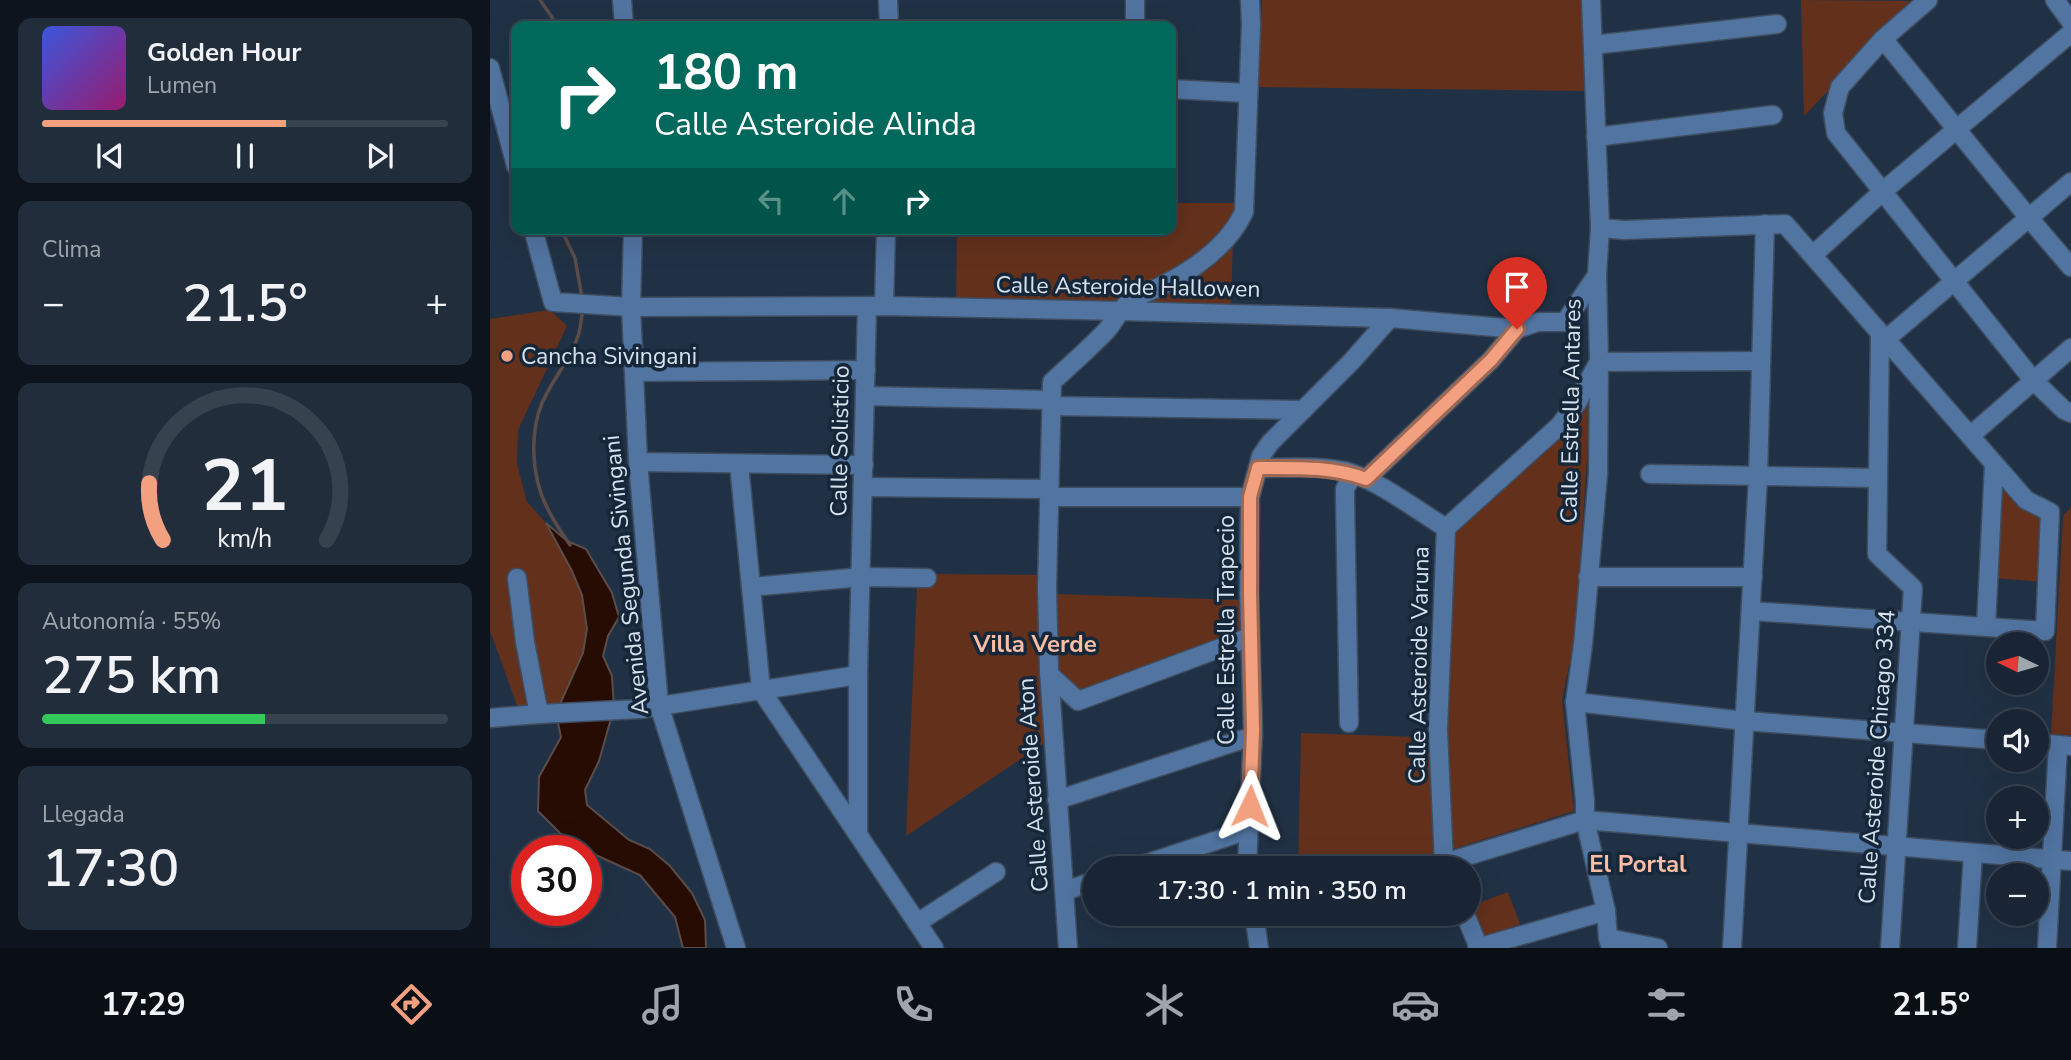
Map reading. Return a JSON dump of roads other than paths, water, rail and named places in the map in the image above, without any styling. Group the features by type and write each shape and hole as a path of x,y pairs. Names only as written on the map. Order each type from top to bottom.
{"street":[{"path":"622,0 624,21"},
{"path":"888,0 889,21"},
{"path":"1135,0 1135,21"},
{"name":"Calle Asteroide Aton","path":"1069,948 1049,674 1047,588 1052,382 1108,329 1121,311 1136,298 1167,283 1198,263 1238,226 1244,212 1250,0"},
{"name":"Calle Estrella Antares","path":"1591,0 1600,228 1597,275 1598,474 1583,645 1575,702 1585,820 1606,911 1610,943"},
{"path":"2055,0 2071,22"},
{"path":"1924,1 1883,39 1840,87 1833,113 1836,133 2034,380 2064,410 2071,413"},
{"path":"1593,45 1777,24"},
{"path":"1813,255 1882,192 2071,33"},
{"path":"1883,39 2071,267"},
{"path":"490,68 511,147"},
{"path":"1176,89 1247,93"},
{"path":"1596,137 1773,116"},
{"path":"1882,337 1955,281 2071,182"},
{"path":"1732,948 1758,476 1765,224"},
{"path":"1600,228 1624,230 1785,224 2026,500 2050,512 2045,631 1751,611"},
{"name":"Calle Asteroide Hallowen","path":"535,235 553,302 631,307 876,306 1121,311 1390,318 1517,329 1538,322 1565,322 1597,275"},
{"name":"Avenida Segunda Sivingani","path":"633,235 631,307 638,461 659,705 736,948"},
{"name":"Calle Solisticio","path":"858,832 858,675 866,370 885,235"},
{"name":"Calle Estrella Trapecio","path":"1247,856 1252,736 1250,497 1261,456 1270,443 1351,362 1390,318"},
{"path":"1349,723 1345,489 1491,360 1517,329"},
{"name":"Calle Asteroide Chicago 334","path":"1882,337 1877,554 1913,588 1890,948"},
{"path":"1970,436 2071,348"},
{"path":"1599,362 1761,361"},
{"name":"Calle Asteroide Varuna","path":"1439,856 1438,730 1446,528 1559,426 1577,403 1599,362"},
{"path":"634,372 866,370"},
{"path":"865,396 1303,410"},
{"path":"638,461 864,465"},
{"path":"739,464 761,690 934,948"},
{"path":"1986,627 1994,464"},
{"path":"1258,468 1301,467 1348,472 1446,528"},
{"path":"1650,474 1877,478"},
{"path":"863,487 1250,497"},
{"path":"751,587 862,577 927,578"},
{"path":"1588,577 1753,577"},
{"path":"517,578 525,642 539,713"},
{"path":"1049,674 1078,701 1250,637"},
{"path":"490,718 641,709 858,675"},
{"path":"1575,702 1745,721 1986,739"},
{"path":"1057,800 1252,736"},
{"path":"2047,948 2052,860 2064,745"},
{"path":"1471,856 1585,820 2071,861"},
{"path":"1169,856 1248,830"},
{"path":"1967,948 1973,853"},
{"path":"917,923 996,872"},
{"path":"1065,891 1082,885"},
{"path":"1470,926 1479,948 1606,911"},
{"path":"1256,926 1259,948"},
{"path":"1610,943 1658,948"}],"waterway":[{"path":"540,0 555,21"},
{"path":"564,235 575,258 582,298"},
{"path":"570,545 540,491 534,461 534,437 542,403 575,344 583,309"}],"place":[{"name":"Cancha Sivingani","path":"507,356"}],"district":[{"name":"Villa Verde","path":"1035,644"},
{"name":"El Portal","path":"1638,864"}]}
